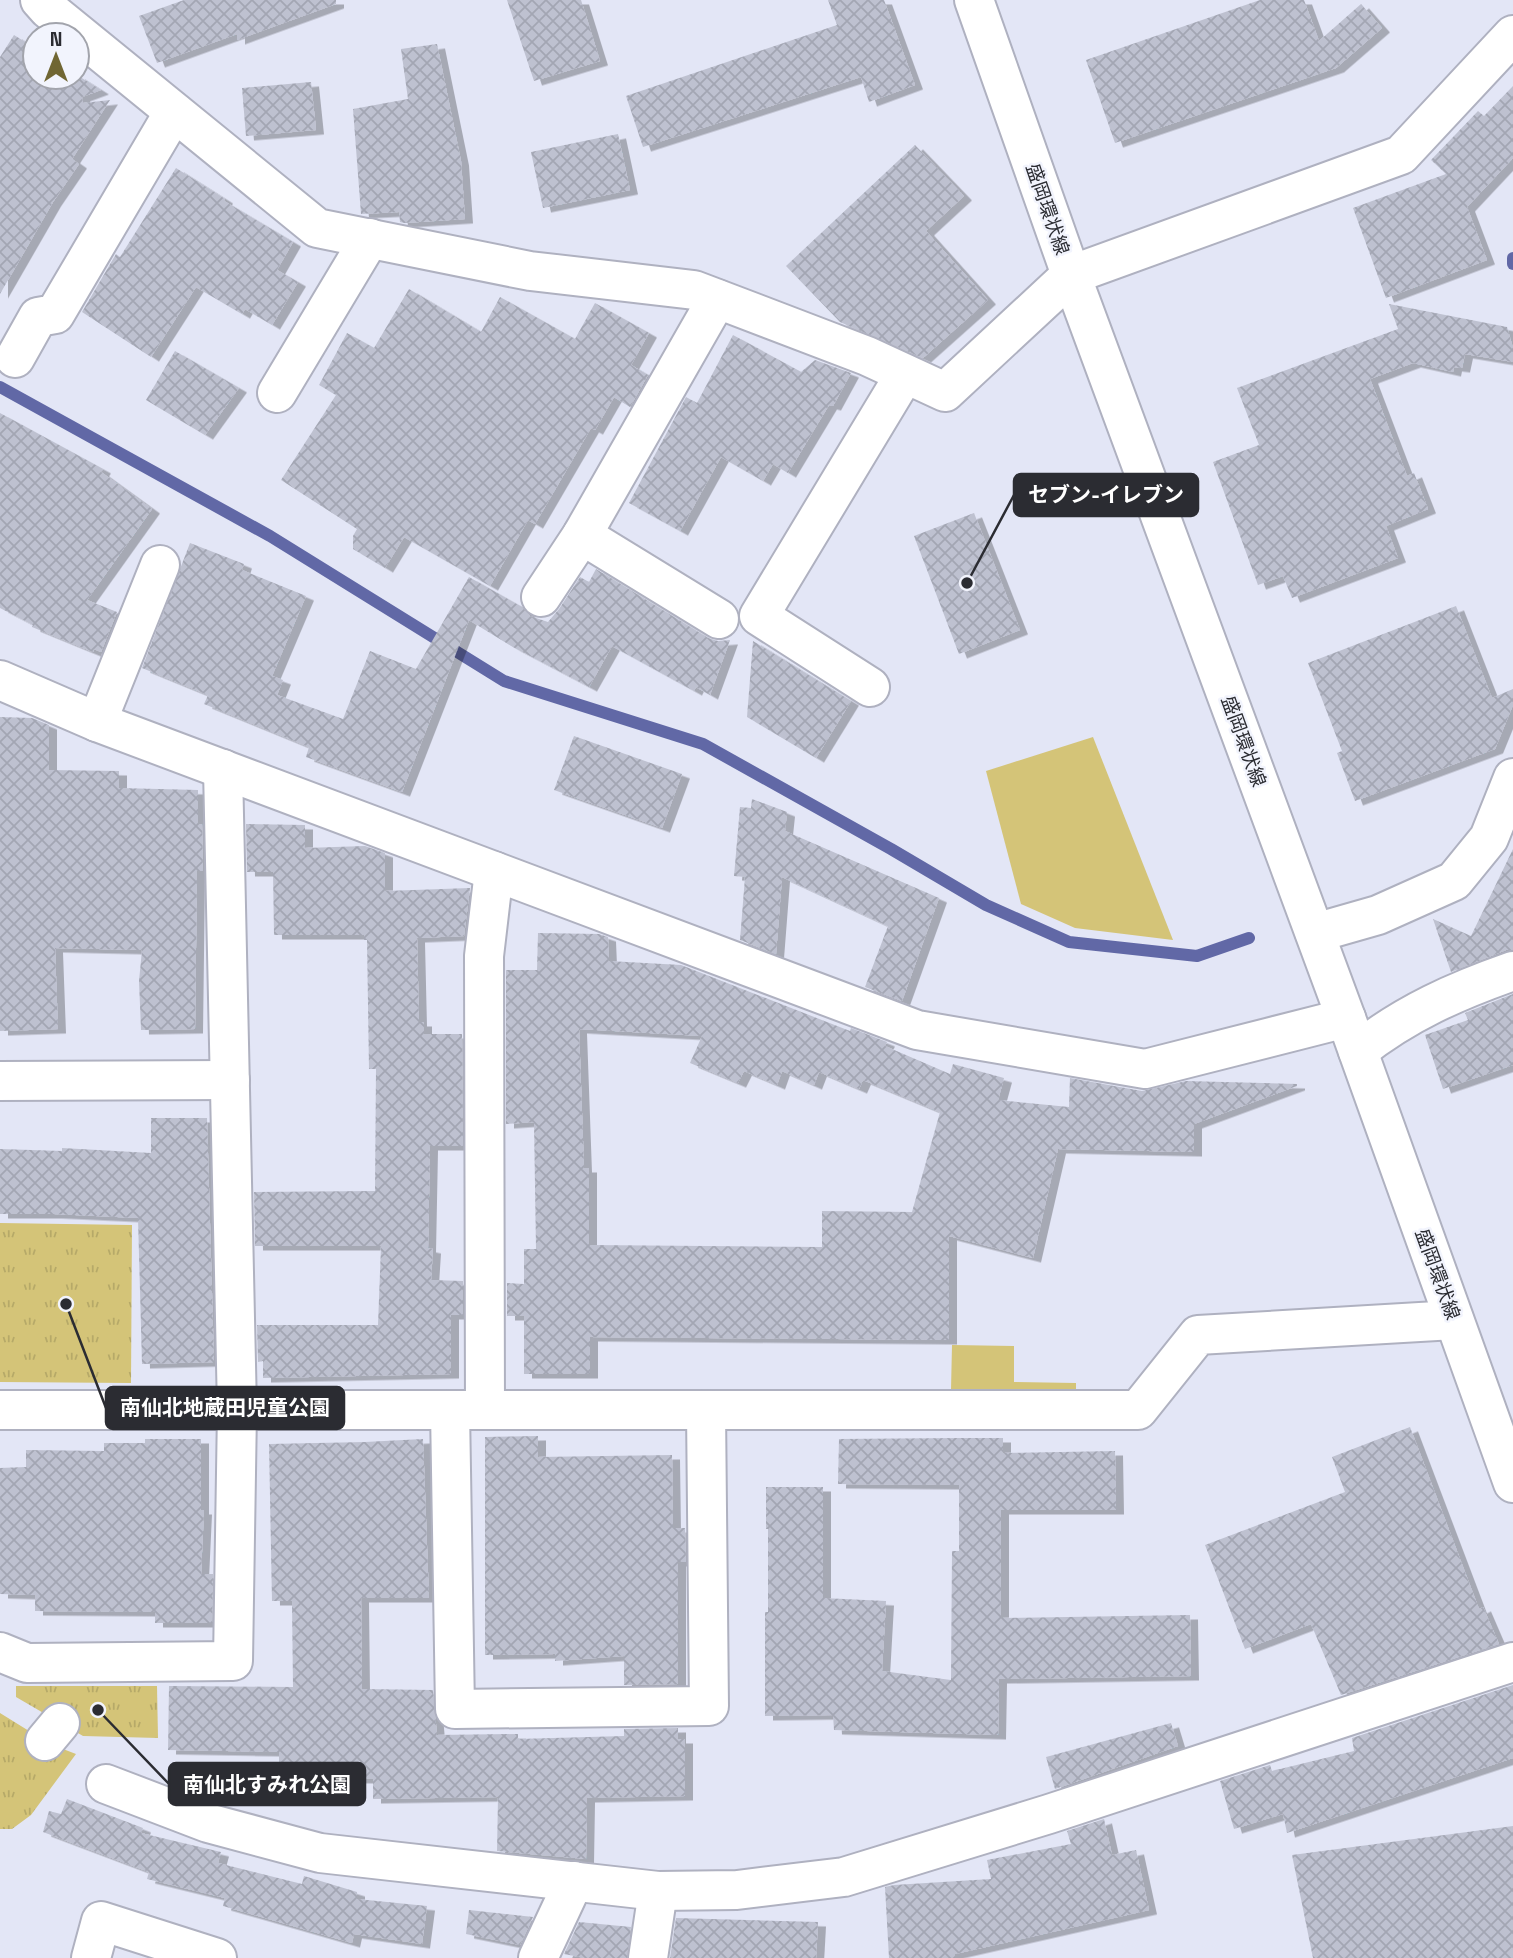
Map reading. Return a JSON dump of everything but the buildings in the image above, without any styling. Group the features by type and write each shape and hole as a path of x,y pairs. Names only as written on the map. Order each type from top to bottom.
{"street":[{"path":"40,0 317,228 530,271 694,290 867,356 945,392 1071,275 1402,155 1513,35"},
{"name":"盛岡環状線","path":"974,0 1071,275 1315,933 1513,1483"},
{"path":"15,358 38,317 55,314 174,112"},
{"path":"277,393 370,238"},
{"path":"541,597 582,535 717,299"},
{"path":"870,687 759,616 905,374"},
{"path":"582,535 719,619"},
{"path":"97,722 160,565"},
{"path":"0,680 97,722 917,1030 1145,1069 1384,1030 1459,990 1513,971"},
{"path":"0,1652 27,1663 233,1661 237,1410 223,769"},
{"path":"1315,933 1378,915 1454,881 1489,838 1513,778"},
{"path":"494,870 484,956 455,1709 709,1706 706,1410"},
{"path":"0,1081 230,1080"},
{"path":"0,1410 1138,1410 1198,1335 1454,1320"},
{"path":"106,1784 208,1823 320,1853 659,1891 737,1890 845,1877 1062,1810 1513,1662"},
{"path":"538,1958 574,1881"},
{"path":"648,1958 659,1891"},
{"path":"91,1958 102,1921 217,1958"}],"green space":[{"path":"1093,737 1173,940 1075,928 1021,904 986,771"},
{"path":"0,1223 132,1225 131,1383 0,1382"},
{"path":"952,1345 1014,1346 1014,1382 1076,1383 1076,1392 951,1390"},
{"path":"16,1686 157,1686 158,1738 83,1736 16,1697"},
{"path":"0,1713 50,1744 76,1754 31,1815 12,1829 0,1829"}],"waterway":[{"path":"1513,258 1513,264"},
{"path":"0,387 270,536 504,681 703,744 986,905 1069,942 1197,956 1249,938"}],"place":[{"name":"セブン-イレブン","path":"967,583"},
{"name":"南仙北地蔵田児童公園","path":"66,1304"},
{"name":"南仙北すみれ公園","path":"98,1710"}]}
